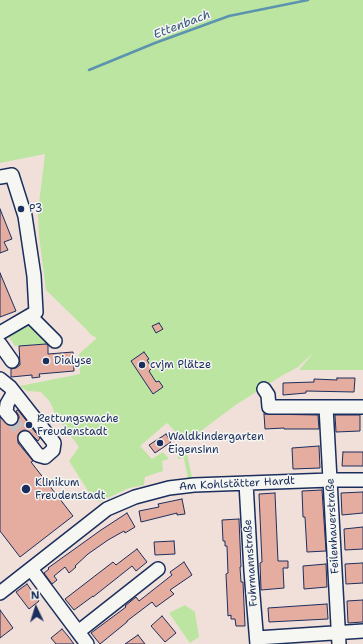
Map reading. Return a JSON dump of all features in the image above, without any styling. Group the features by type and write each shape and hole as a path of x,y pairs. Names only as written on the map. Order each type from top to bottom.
{"street":[{"path":"0,177 12,175 25,216 34,276 36,301 36,312 0,333"},
{"path":"30,316 55,341"},
{"path":"0,344 12,360"},
{"path":"0,379 10,387 54,443 53,450 45,457 38,455 25,438"},
{"path":"264,389 268,395 269,407 363,407"},
{"path":"10,418 6,412 7,404 14,392"},
{"name":"Feilenhauerstraße","path":"326,407 339,638"},
{"name":"Am Kohlstätter Hardt","path":"0,593 107,509 135,496 178,486 363,480"},
{"name":"Fuhrmannstraße","path":"246,483 257,641"},
{"path":"31,569 87,644"},
{"path":"78,632 158,569"},
{"path":"257,641 339,638 363,631"}],"green space":[{"path":"0,0 363,0 363,370 299,370 313,353 298,367 237,404 186,442 167,423 140,446 152,459 163,452 169,459 162,461 163,471 145,477 144,485 129,488 99,502 90,494 69,461 79,447 56,416 50,402 41,392 27,391 20,386 80,374 79,354 97,338 91,335 46,290 39,236 38,212 45,154 0,163"},
{"path":"31,325 48,344 15,346 9,337 18,330"},
{"path":"184,450 187,454 192,478 188,479 184,458 178,459 178,456"},
{"path":"185,605 195,612 199,637 190,643 169,613"}],"building":[{"path":"0,209 12,239 4,242 8,250 0,253"},
{"path":"0,273 16,311 0,317"},
{"path":"159,323 163,329 156,333 152,326"},
{"name":"Dialyse","path":"48,345 48,354 73,352 74,371 39,374 40,377 32,378 32,375 11,377 11,369 20,365 19,346"},
{"path":"144,352 149,359 147,360 152,368 149,371 156,382 159,381 163,387 153,394 131,361"},
{"path":"337,378 355,378 354,392 306,391 306,393 283,395 283,383 314,382 314,379 337,380"},
{"name":"Klinikum Freudenstadt","path":"18,410 40,438 38,441 28,431 24,430 18,435 18,443 73,516 20,557 0,531 0,417 8,425 13,426 19,420 19,416 16,411"},
{"path":"264,414 318,415 319,429 265,429"},
{"path":"335,415 360,415 360,431 336,432"},
{"name":"Waldkindergarten Eigensinn","path":"166,434 171,442 155,453 149,445"},
{"path":"319,446 320,468 293,469 292,448"},
{"path":"343,452 363,452 363,466 342,466"},
{"path":"322,490 326,551 307,552 302,491"},
{"path":"363,492 363,513 342,515 341,493"},
{"path":"275,493 278,561 288,561 288,568 283,568 284,588 261,590 260,563 262,562 259,494"},
{"path":"182,499 185,514 177,515 177,513 141,522 139,511 159,507 158,504"},
{"path":"127,513 135,527 108,540 88,554 69,573 65,567 54,576 57,580 52,584 44,573 49,569 48,568"},
{"path":"239,519 240,567 241,582 243,582 245,626 236,626 235,619 231,619 231,615 228,616 226,574 228,573 227,546 225,546 225,541 223,541 222,520"},
{"path":"363,527 363,549 345,550 344,529"},
{"path":"174,541 175,554 155,555 154,542"},
{"path":"137,549 147,562 136,571 132,566 74,610 65,599 113,562 116,565"},
{"path":"184,562 192,575 170,590 174,594 156,607 152,602 100,644 91,633 126,607 125,606 136,597 139,601 172,575 170,572"},
{"path":"363,563 363,583 346,584 345,564"},
{"path":"326,564 327,587 304,589 303,566"},
{"path":"27,584 39,601 29,609 16,592"},
{"path":"363,600 363,622 348,623 347,601"},
{"path":"327,604 328,619 269,622 268,608"},
{"path":"0,610 13,628 0,638"},
{"path":"162,616 176,633 165,642 151,626"},
{"path":"62,629 74,644 56,644 51,638"},
{"path":"138,635 145,644 125,644"}],"waterway":[{"name":"Ettenbach","path":"89,70 155,43 229,16 308,0"}],"tunnel":[{"path":"11,418 25,438"}],"place":[{"name":"P3","path":"21,209"},
{"name":"Dialyse","path":"46,361"},
{"name":"cvjm Plätze","path":"142,365"},
{"name":"Rettungswache Freudenstadt","path":"29,425"},
{"name":"Waldkindergarten Eigensinn","path":"160,443"},
{"name":"Klinikum Freudenstadt","path":"26,489"}]}
